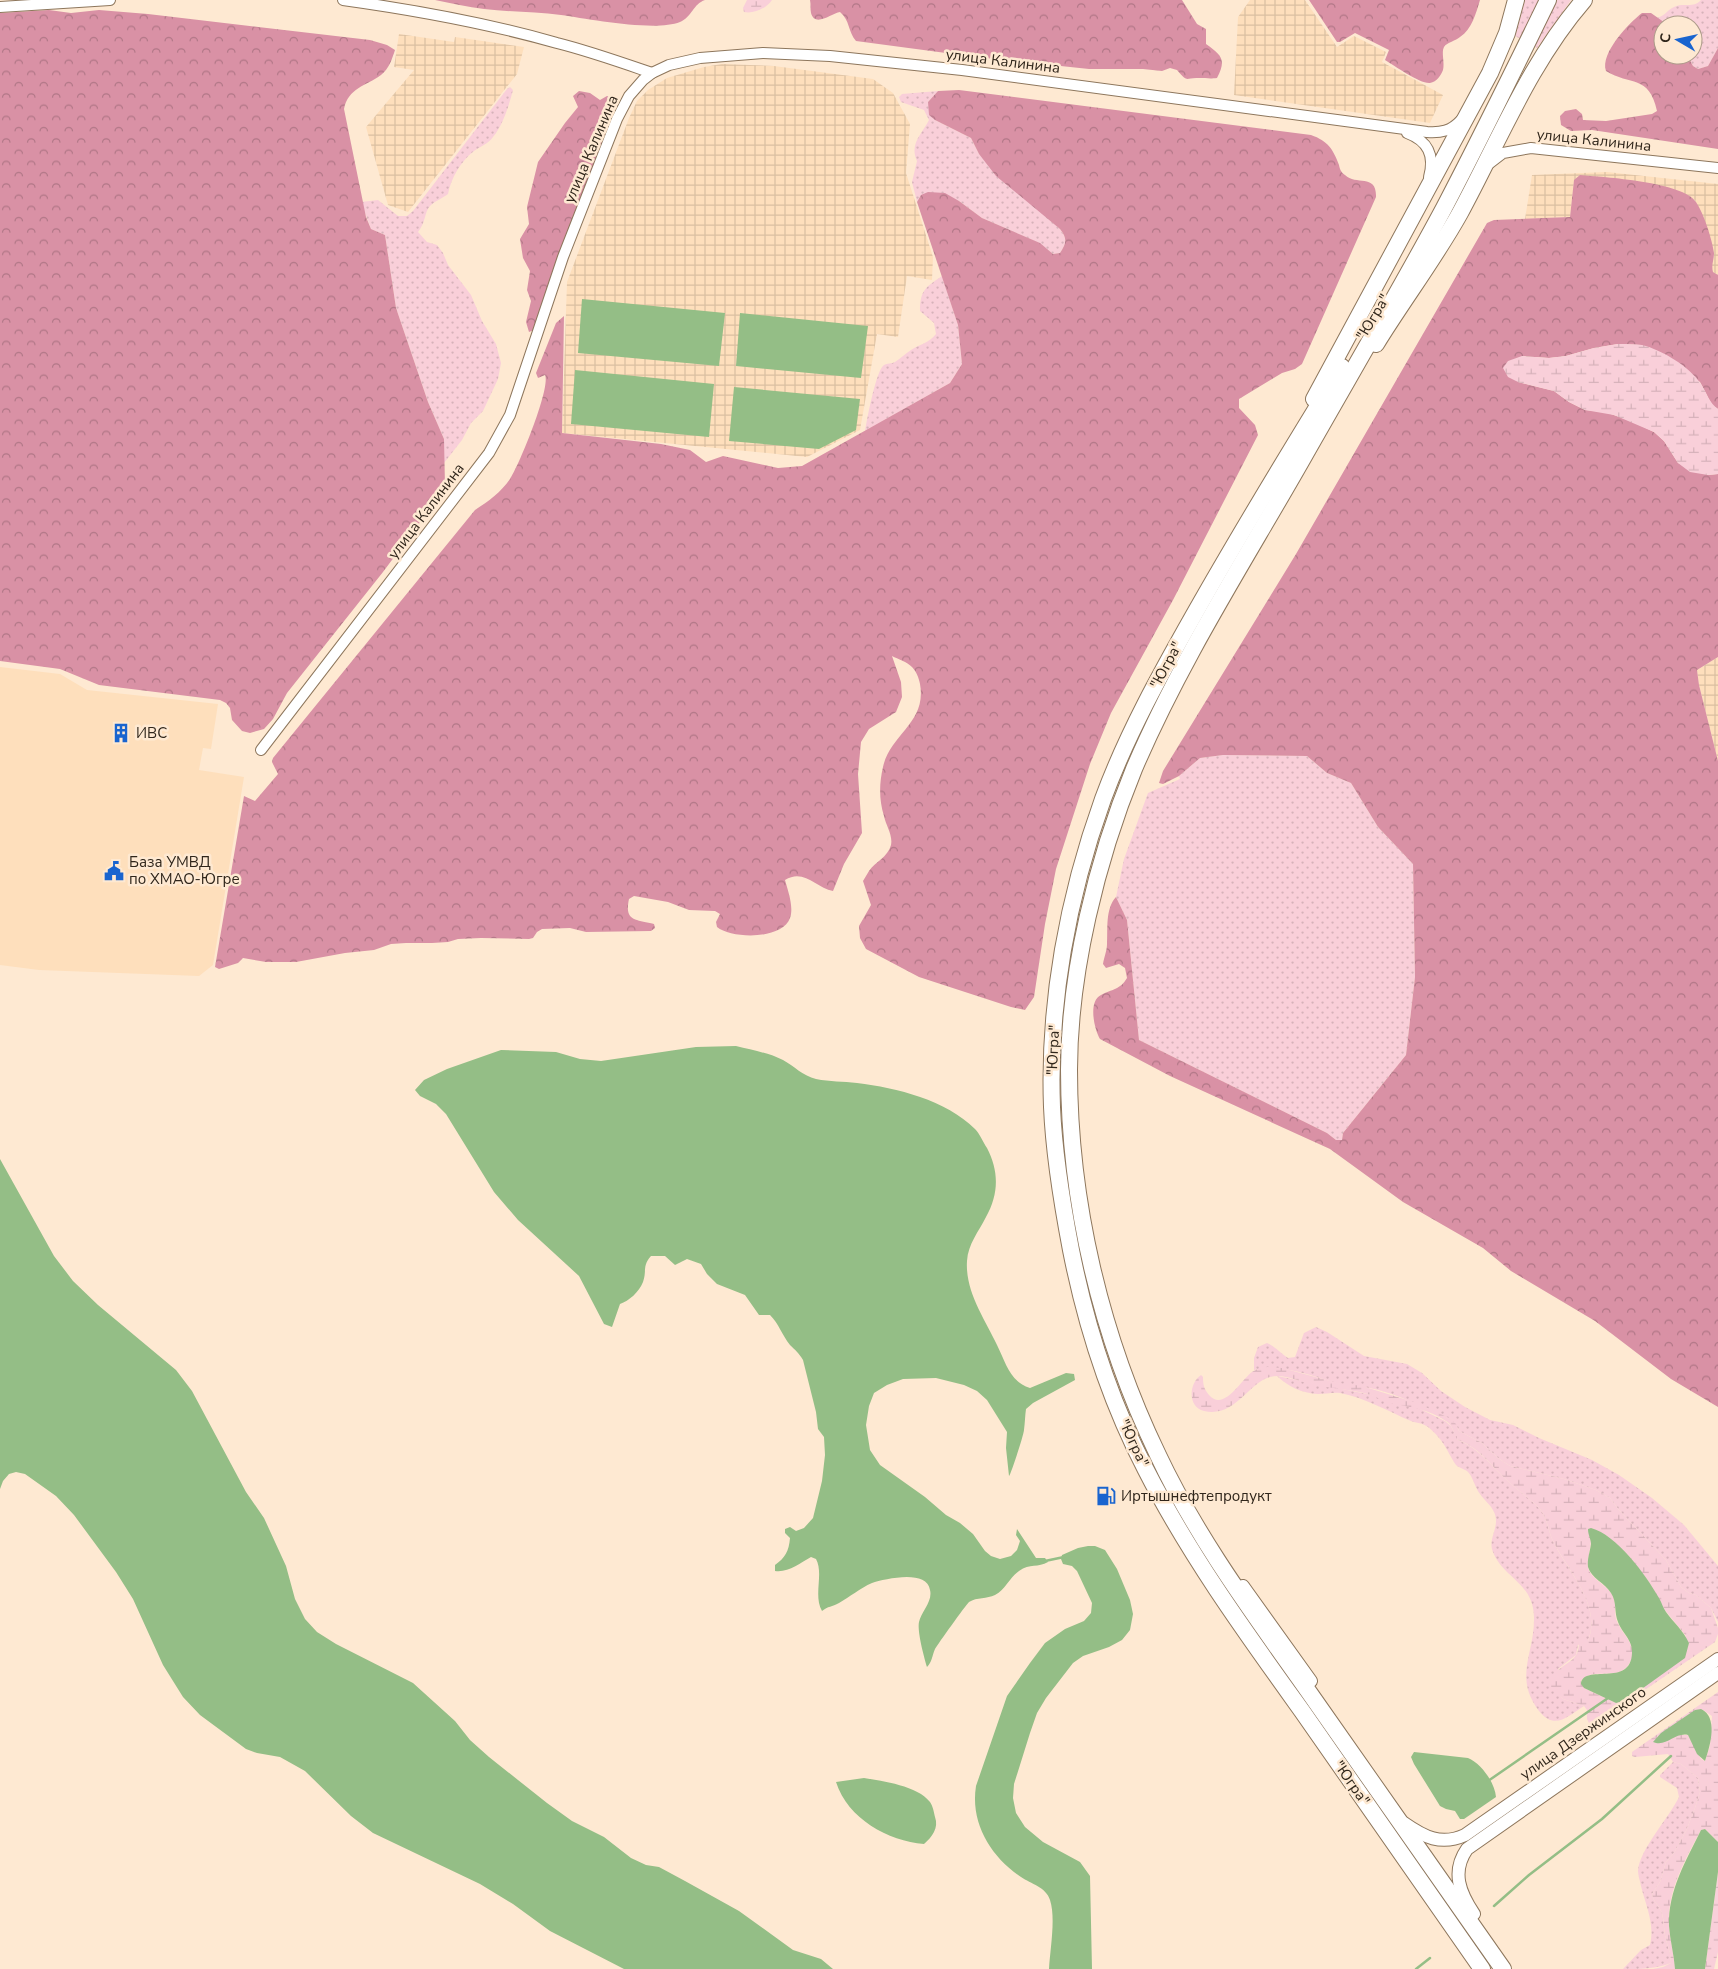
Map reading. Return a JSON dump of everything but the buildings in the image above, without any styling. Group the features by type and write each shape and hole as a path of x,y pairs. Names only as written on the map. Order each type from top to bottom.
{"main road":[{"path":"1257,506 1470,110 1508,33 1516,0"},
{"name":"\"Югра\"","path":"1503,1969 1278,1650 1211,1549 1160,1460 1140,1416 1119,1360 1103,1308 1087,1238 1076,1169 1070,1102 1070,1042 1088,914 1120,804 1147,740 1170,693 1442,211 1548,0"},
{"path":"1270,515 1379,338 1423,274 1478,178 1546,51 1584,0"},
{"name":"\"Югра\"","path":"1482,1969 1192,1552 1166,1508 1124,1425 1107,1380 1084,1307 1063,1205 1054,1142 1052,1106 1053,1041 1062,957 1079,876 1104,798 1135,725 1173,651 1257,506 1385,297 1488,122"}],"street":[{"path":"0,7 110,0"},
{"path":"343,0 454,19 534,37 591,52 652,73"},
{"name":"улица Калинина","path":"261,750 460,492 501,433 510,414 582,207 617,118 630,96 643,80 652,73 682,61 730,55 782,53 830,56 962,70 1392,128"},
{"path":"1392,128 1440,132 1456,126 1470,110"},
{"path":"1392,128 1422,140 1429,150 1431,165 1423,197"},
{"name":"улица Калинина","path":"1478,178 1498,156 1508,151 1523,148 1718,168"},
{"path":"1211,1549 1254,1600 1418,1833"},
{"name":"улица Дзержинского","path":"1470,1839 1718,1659"},
{"name":"улица Дзержинского","path":"1470,1839 1718,1673"},
{"path":"1398,1819 1418,1833 1433,1840 1470,1839 1458,1873 1464,1914"},
{"path":"1459,1886 1466,1903 1512,1969"}],"shaded area":[{"path":"1250,0 1305,0 1337,47 1354,36 1386,52 1382,62 1443,95 1430,123 1234,95 1238,17"},
{"path":"399,34 454,42 455,37 524,47 517,74 408,212 388,205 366,127 414,70 394,67"},
{"path":"722,64 774,66 873,79 893,93 910,124 906,173 933,257 932,280 907,276 898,337 877,334 860,430 807,457 562,433 567,282 629,118 637,101 648,90 667,78 704,67"},
{"path":"1607,172 1718,184 1718,275 1713,272 1711,266 1714,256 1712,246 1695,200 1574,181 1570,217 1525,219 1532,175"},
{"path":"582,299 725,313 719,366 578,353"},
{"path":"740,313 868,326 861,378 736,366"},
{"path":"575,370 714,384 709,437 571,424"},
{"path":"734,387 860,399 856,430 819,449 729,441"},
{"path":"1718,657 1718,761 1697,670"},
{"name":"База УМВД по ХМАО-Югре","path":"0,667 60,674 87,690 218,704 211,749 203,748 199,770 244,777 213,965 199,976 39,970 0,965"},
{"path":"736,1046 778,1058 807,1076 816,1079 872,1085 920,1097 950,1110 975,1129 991,1157 996,1182 990,1208 968,1255 967,1272 972,1294 1006,1365 1013,1377 1023,1385 1030,1388 1066,1373 1074,1374 1075,1380 1033,1403 1026,1409 1023,1433 1009,1476 1006,1448 1007,1432 987,1400 977,1391 964,1385 936,1378 903,1379 887,1385 874,1393 869,1406 866,1425 870,1450 880,1465 925,1497 946,1515 960,1523 973,1534 991,1556 1000,1559 1011,1556 1017,1550 1020,1541 1016,1535 1017,1529 1036,1558 1045,1558 1048,1562 1019,1571 995,1595 969,1602 935,1649 927,1667 921,1644 919,1622 930,1598 930,1590 921,1579 905,1577 872,1583 822,1611 818,1598 819,1571 816,1559 811,1557 789,1569 775,1571 775,1565 784,1557 789,1547 790,1538 785,1533 785,1529 790,1527 796,1531 804,1528 813,1518 822,1481 825,1455 824,1437 818,1429 816,1412 803,1360 787,1341 773,1318 770,1315 759,1315 745,1295 717,1284 707,1274 701,1264 687,1259 675,1265 665,1256 651,1256 639,1289 620,1304 612,1327 604,1324 579,1276 518,1220 494,1192 446,1114 436,1104 420,1096 415,1090 424,1080 447,1069 501,1050 556,1052 580,1059 601,1061 696,1047"},
{"path":"0,1159 54,1256 73,1281 98,1305 176,1370 192,1391 246,1492 264,1518 286,1566 295,1599 305,1619 317,1632 336,1644 413,1683 455,1721 470,1740 489,1757 572,1821 604,1837 631,1858 646,1865 659,1867 739,1911 793,1950 821,1959 833,1969 624,1969 550,1931 513,1904 480,1884 373,1833 351,1816 305,1771 280,1757 246,1749 200,1715 183,1697 163,1665 133,1599 116,1572 74,1515 56,1496 25,1474 16,1472 9,1474 3,1481 0,1489"},
{"path":"1591,1528 1611,1539 1630,1557 1647,1578 1665,1610 1689,1643 1685,1658 1625,1701 1616,1703 1584,1688 1581,1684 1584,1678 1590,1675 1616,1673 1624,1670 1630,1664 1632,1653 1631,1644 1617,1619 1613,1596 1592,1574 1588,1567 1591,1544 1588,1529"},
{"path":"1088,1546 1095,1546 1105,1550 1117,1569 1130,1600 1133,1614 1130,1630 1122,1640 1109,1647 1083,1656 1073,1663 1046,1698 1037,1713 1014,1784 1013,1798 1016,1813 1025,1827 1043,1842 1080,1862 1090,1876 1092,1969 1049,1969 1053,1925 1050,1900 1038,1886 1010,1869 992,1849 985,1838 976,1813 976,1786 1007,1696 1045,1643 1065,1629 1084,1621 1091,1613 1092,1603 1077,1571 1072,1566 1063,1564 1061,1559 1062,1555"},
{"path":"1701,1709 1710,1718 1712,1732 1705,1761 1697,1754 1688,1735 1679,1736 1662,1743 1653,1742 1661,1733 1695,1710"},
{"path":"1414,1752 1468,1758 1478,1764 1490,1780 1496,1797 1464,1819 1460,1819 1455,1811 1440,1806 1414,1764 1411,1757"},
{"path":"864,1778 909,1788 924,1796 930,1802 936,1825 934,1832 924,1844 910,1842 884,1833 871,1826 850,1807 836,1782"},
{"path":"1705,1829 1718,1842 1718,1872 1705,1969 1675,1969 1669,1926 1671,1900 1684,1865 1701,1830"}],"green space":[{"path":"435,0 705,0 698,4 684,20 669,25 655,26 622,24 552,14 484,9"},
{"path":"747,0 772,0 760,10 744,12 743,8"},
{"path":"810,0 1182,0 1197,24 1206,29 1206,44 1219,55 1222,66 1217,78 1187,79 1177,70 1170,68 1162,71 1089,69 976,57 856,41 846,19 840,12 820,20 816,19 811,13"},
{"path":"1309,0 1480,0 1468,30 1444,47 1444,64 1440,76 1437,80 1426,83 1414,78 1385,60 1389,50 1355,33 1337,42"},
{"path":"1525,0 1571,0 1537,48 1515,36"},
{"path":"1701,0 1718,0 1718,48 1708,66 1698,69 1692,65 1703,65 1703,15 1663,15 1674,7 1698,3"},
{"path":"49,10 71,13 99,10 148,14 370,40 387,45 395,50 390,64 384,73 358,88 349,96 344,109 366,217 371,229 385,235 396,308 428,402 444,439 445,486 439,497 383,572 287,693 273,719 264,729 250,733 242,731 232,720 230,708 220,700 99,685 60,669 0,661 0,13"},
{"path":"1642,13 1654,15 1653,65 1692,65 1698,69 1708,66 1718,48 1718,149 1592,130 1571,131 1561,125 1560,116 1565,111 1576,109 1582,114 1583,120 1606,121 1652,114 1657,111 1649,91 1644,86 1606,71 1605,64 1611,47"},
{"path":"510,87 513,90 510,102 497,132 489,141 469,155 457,170 448,194 430,206 418,232 427,242 437,245 448,265 471,295 482,321 496,344 501,363 498,379 483,411 471,423 462,440 444,463 444,439 428,402 396,308 385,235 371,229 361,202 378,200 398,216 407,216 413,211"},
{"path":"959,90 1311,135 1329,146 1344,174 1355,180 1370,182 1375,190 1376,197 1302,364 1295,369 1282,373 1239,399 1239,408 1255,425 1258,435 1173,600 1111,713 1090,764 1056,869 1045,924 1034,997 1025,1010 919,977 866,949 860,938 859,926 871,905 863,881 869,871 887,853 891,845 891,838 880,798 883,767 893,746 913,719 921,697 920,682 915,670 892,656 901,682 902,697 896,712 869,729 861,742 858,774 862,833 844,864 833,891 804,877 798,876 785,880 790,899 791,914 785,925 777,930 767,934 734,934 717,927 716,922 720,914 715,911 689,910 668,902 634,896 629,899 628,912 630,916 637,920 654,924 655,928 651,931 586,932 570,928 542,929 533,938 529,939 481,938 458,939 448,942 391,944 374,950 296,962 266,962 243,958 238,963 219,969 215,967 244,796 255,801 278,774 272,762 273,758 475,510 494,496 510,479 527,444 539,410 546,382 545,375 538,378 536,373 556,323 564,316 562,433 661,444 690,450 706,462 723,456 778,468 802,466 950,383 962,364 958,325 917,202 921,195 928,192 945,193 982,218 1040,243 1053,254 1060,253 1065,241 1060,229 996,176 979,154 971,138 935,120 929,115 928,102 938,91"},
{"path":"579,91 590,93 600,100 607,96 613,100 606,115 605,136 576,209 534,330 529,332 526,322 531,301 527,290 530,271 523,258 520,239 529,224 527,207 538,162 578,107 573,96"},
{"path":"938,91 928,102 935,120 971,138 979,154 1060,229 1065,241 1060,253 1053,254 1039,243 982,218 959,201 921,195 917,202 912,182 917,161 915,144 929,120 924,110 901,102 899,97 902,94"},
{"path":"1580,175 1660,185 1689,195 1696,202 1705,220 1714,253 1713,272 1718,275 1718,409 1712,405 1700,382 1641,345 1618,344 1549,358 1522,356 1518,382 1554,391 1569,402 1585,410 1605,412 1631,421 1654,432 1664,441 1678,463 1708,475 1718,474 1718,657 1697,670 1718,761 1718,1407 1671,1379 1595,1321 1511,1271 1483,1248 1403,1202 1330,1149 1170,1076 1100,1039 1093,1016 1093,1009 1097,998 1119,987 1127,978 1125,968 1119,964 1106,968 1103,964 1107,947 1107,926 1110,907 1116,897 1127,920 1139,1040 1327,1133 1336,1140 1342,1140 1343,1133 1406,1055 1415,977 1413,864 1378,827 1351,783 1327,773 1307,756 1223,755 1200,758 1179,776 1163,784 1159,783 1163,771 1296,554 1487,223 1494,220 1570,217 1574,180"},
{"path":"942,276 958,325 962,364 950,383 865,431 872,396 881,369 885,364 895,362 936,334 934,323 920,311 920,304 925,290"},
{"path":"1618,344 1642,345 1658,351 1682,365 1696,377 1710,401 1718,409 1718,474 1708,475 1690,472 1678,463 1664,441 1654,432 1614,415 1585,410 1569,402 1554,391 1518,382 1508,377 1503,368 1508,361 1522,356 1549,358 1566,356"},
{"path":"1223,755 1307,756 1327,773 1351,783 1378,827 1413,864 1415,977 1406,1055 1343,1133 1342,1140 1336,1140 1327,1133 1139,1040 1127,920 1116,897 1124,859 1148,793 1180,779 1179,776 1200,758"},
{"path":"1316,1327 1364,1356 1407,1364 1422,1373 1441,1391 1465,1407 1490,1420 1513,1425 1592,1460 1619,1475 1652,1498 1684,1525 1718,1566 1718,1622 1711,1608 1696,1595 1689,1593 1681,1587 1666,1560 1610,1498 1596,1490 1564,1479 1510,1466 1482,1443 1459,1431 1458,1428 1449,1422 1422,1407 1392,1394 1371,1388 1336,1383 1286,1369 1254,1370 1254,1358 1258,1347 1267,1343 1288,1358 1295,1357 1304,1333"},
{"path":"1267,1367 1282,1368 1338,1383 1362,1386 1417,1403 1449,1418 1456,1424 1459,1431 1482,1443 1510,1466 1564,1479 1596,1490 1610,1498 1666,1560 1681,1587 1689,1593 1696,1595 1711,1608 1718,1628 1715,1642 1598,1722 1589,1723 1587,1710 1584,1706 1563,1699 1550,1688 1556,1672 1573,1659 1578,1652 1581,1639 1588,1641 1591,1615 1582,1590 1554,1543 1545,1517 1540,1509 1512,1485 1479,1452 1458,1440 1449,1423 1426,1411 1389,1403 1364,1393 1319,1386 1280,1376 1262,1380 1233,1405 1215,1412 1198,1409 1192,1400 1194,1383 1201,1375 1209,1395 1220,1400 1232,1393 1252,1372","holes":["1606,1535 1629,1556 1647,1579 1664,1609 1686,1636 1616,1703 1584,1688 1581,1681 1592,1675 1618,1672 1624,1669 1629,1664 1633,1652 1629,1641 1618,1625 1613,1596 1589,1571 1591,1540"]},
{"path":"1277,1376 1372,1395 1418,1408 1445,1421 1451,1426 1458,1440 1466,1443 1479,1453 1540,1509 1545,1517 1554,1543 1582,1590 1591,1615 1588,1641 1578,1645 1576,1655 1558,1669 1556,1692 1563,1699 1584,1706 1562,1720 1556,1721 1545,1717 1531,1699 1526,1676 1534,1617 1529,1596 1503,1568 1493,1552 1492,1542 1496,1517 1493,1509 1478,1491 1469,1473 1457,1466 1444,1444 1435,1434 1424,1425 1359,1398 1340,1393 1318,1394 1301,1391"},
{"path":"1718,1692 1718,1842 1705,1829 1701,1830 1678,1876 1669,1913 1675,1969 1653,1969 1671,1963 1662,1914 1652,1894 1660,1882 1666,1862 1674,1853 1686,1831 1700,1792 1698,1778 1681,1764 1673,1762 1668,1754 1635,1757 1632,1756 1632,1752","holes":["1695,1710 1703,1710 1712,1716 1710,1746 1705,1761 1701,1759 1688,1735 1680,1735"]},
{"path":"1673,1762 1681,1764 1698,1778 1700,1792 1686,1831 1674,1853 1666,1862 1660,1882 1652,1894 1662,1915 1671,1963 1654,1968 1623,1969 1641,1950 1650,1945 1651,1922 1638,1871 1643,1854 1679,1797 1677,1788 1660,1777"},
{"path":"1718,1872 1718,1952 1714,1969 1705,1969"}],"waterway":[{"path":"1045,1561 1064,1557"},
{"path":"1488,1781 1608,1698"},
{"path":"1494,1906 1529,1875 1602,1819 1671,1756"},
{"path":"1416,1969 1430,1958"}],"place":[{"name":"ИВС","path":"121,733"},
{"name":"База УМВД по ХМАО-Югре","path":"114,871"},
{"name":"Иртышнефтепродукт","path":"1106,1496"}]}
